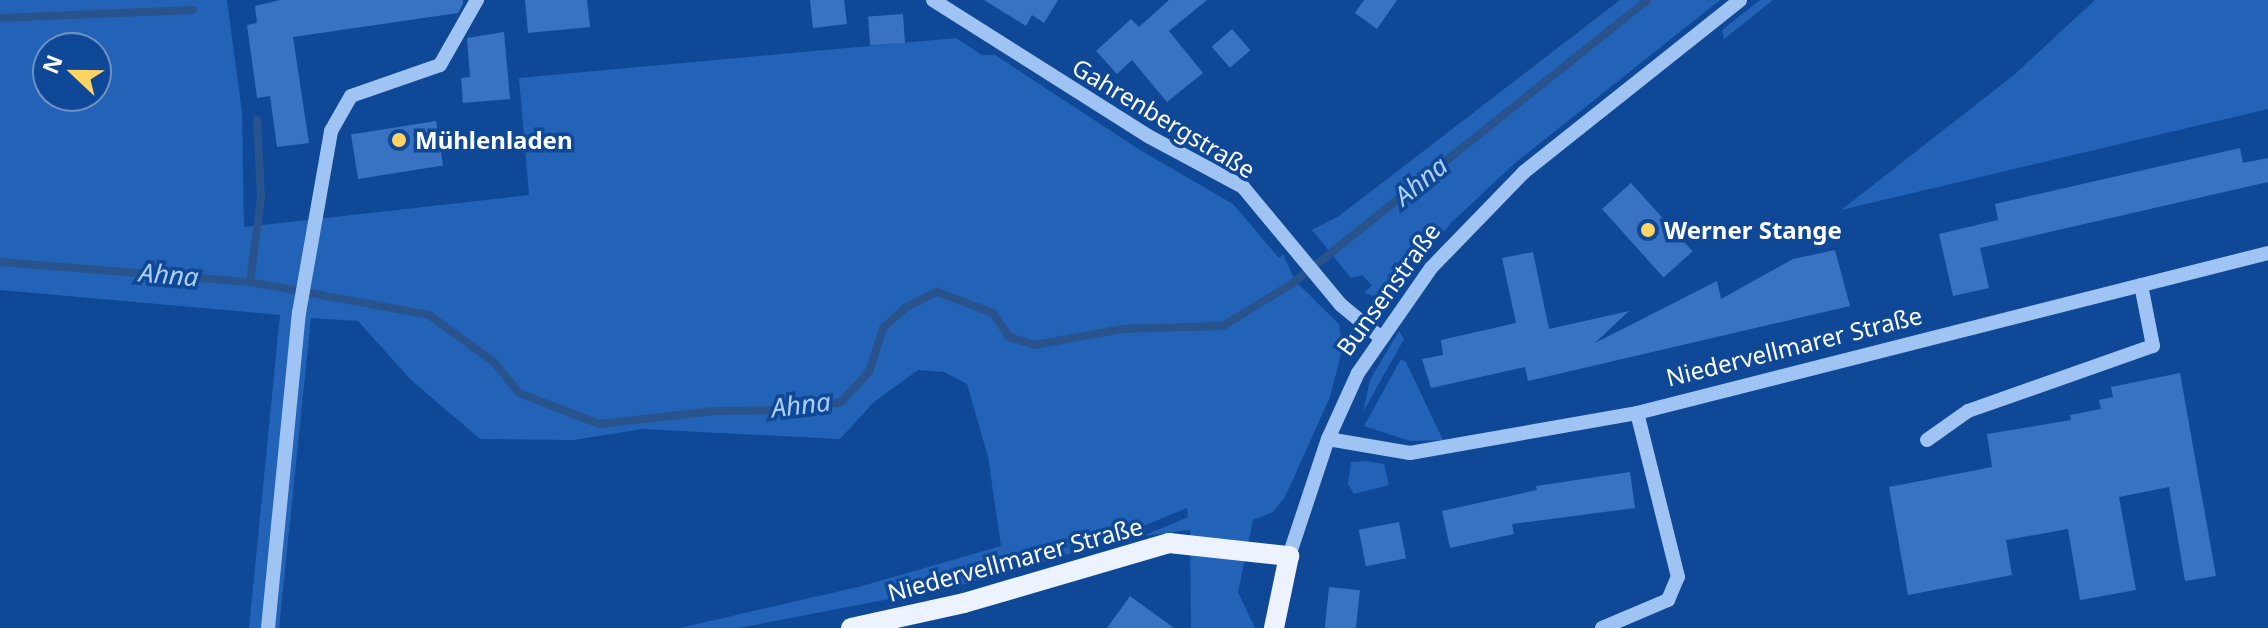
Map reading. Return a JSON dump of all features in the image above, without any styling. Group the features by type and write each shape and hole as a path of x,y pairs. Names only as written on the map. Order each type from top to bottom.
{"main road":[{"name":"Niedervellmarer Straße","path":"851,628 964,603 1169,543 1289,556"},
{"name":"Bunsenstraße","path":"1274,628 1289,556"}],"street":[{"path":"268,628 299,313 331,131 351,96 440,65 477,0"},
{"name":"Gahrenbergstraße","path":"933,0 1148,136 1243,187 1332,294 1380,337"},
{"path":"955,14 964,0"},
{"name":"Bunsenstraße","path":"1289,556 1328,439 1380,337 1463,230 1524,172 1740,0"},
{"name":"Niedervellmarer Straße","path":"1328,439 1410,453 1438,451 1637,413 2268,253"},
{"path":"1927,440 1968,411 2153,346 2141,285"},
{"path":"1602,628 1668,600 1678,577 1637,413"}],"shaded area":[{"path":"0,0 227,0 242,112 244,227 529,195 519,78 956,38 982,55 995,55 1140,150 1233,204 1279,258 1283,254 1295,281 1339,324 1342,350 1330,397 1285,497 1273,512 1253,520 1238,592 1255,628 1191,628 1190,530 1143,536 1188,517 1187,508 1095,546 962,585 739,628 680,628 862,586 1001,546 988,457 967,384 944,372 918,370 874,402 840,439 642,429 574,440 480,439 411,380 358,321 311,318 279,628 249,628 280,315 0,290"},
{"path":"1620,0 1720,0 1515,163 1452,222 1388,300 1364,293 1372,285 1362,275 1351,278 1312,230 1339,216"},
{"path":"1760,0 1773,0 1724,39 1722,30"},
{"path":"2095,0 2268,0 2268,109 1841,210 2014,75"},
{"path":"1399,331 1404,339 1363,412 1370,380"},
{"path":"1401,359 1406,362 1443,440 1410,441 1364,426"},
{"path":"1351,462 1384,464 1389,485 1354,494 1348,484"}],"building":[{"path":"280,0 463,0 463,4 458,13 293,37 309,143 277,147 270,96 257,98 247,25 257,23 255,6"},
{"path":"525,0 587,0 590,27 528,33"},
{"path":"810,0 844,0 847,24 813,28"},
{"path":"984,0 1058,0 1044,23 1032,15 1026,26"},
{"path":"1169,0 1207,0 1169,31 1203,73 1167,102 1132,60 1117,74 1096,51 1131,19 1139,27"},
{"path":"1364,0 1397,0 1377,29 1355,13"},
{"path":"903,14 905,43 870,45 868,16"},
{"path":"1232,29 1250,50 1230,68 1212,47"},
{"path":"504,32 510,99 463,103 461,78 470,77 467,38"},
{"path":"436,121 443,165 358,179 351,134"},
{"path":"2240,148 2243,163 2268,158 2268,182 1980,248 1989,288 1953,296 1939,234 1998,220 1995,204"},
{"name":"Werner Stange","path":"1631,183 1693,251 1664,277 1602,209"},
{"path":"1835,250 1850,306 1528,381 1525,367 1431,388 1422,359 1443,355 1441,340 1516,323 1502,258 1533,252 1549,329 1629,311 1595,343 1717,281 1721,299 1793,259"},
{"path":"2180,373 2216,576 2185,581 2169,487 2119,497 2136,590 2080,600 2068,529 2006,540 2012,575 1908,595 1889,487 1992,467 1987,434 2071,420 2070,415 2101,409 2099,400 2113,397 2111,387"},
{"path":"1630,472 1635,508 1512,524 1514,534 1450,548 1442,511 1537,490 1536,486"},
{"path":"1399,522 1406,558 1366,566 1359,530"},
{"path":"1329,587 1360,590 1356,628 1325,628"},
{"path":"1130,596 1174,628 1107,628"}],"waterway":[{"name":"Ahna","path":"0,262 250,282 429,315 494,362 519,393 599,424 714,411 798,410 841,402 869,372 883,328 905,308 937,292 993,313 1009,337 1035,345 1122,329 1223,326 1293,283 1647,0"},
{"path":"0,18 193,10"},
{"path":"250,282 261,198 257,120"}],"place":[{"name":"Mühlenladen","path":"399,140"},
{"name":"Werner Stange","path":"1648,230"}]}
